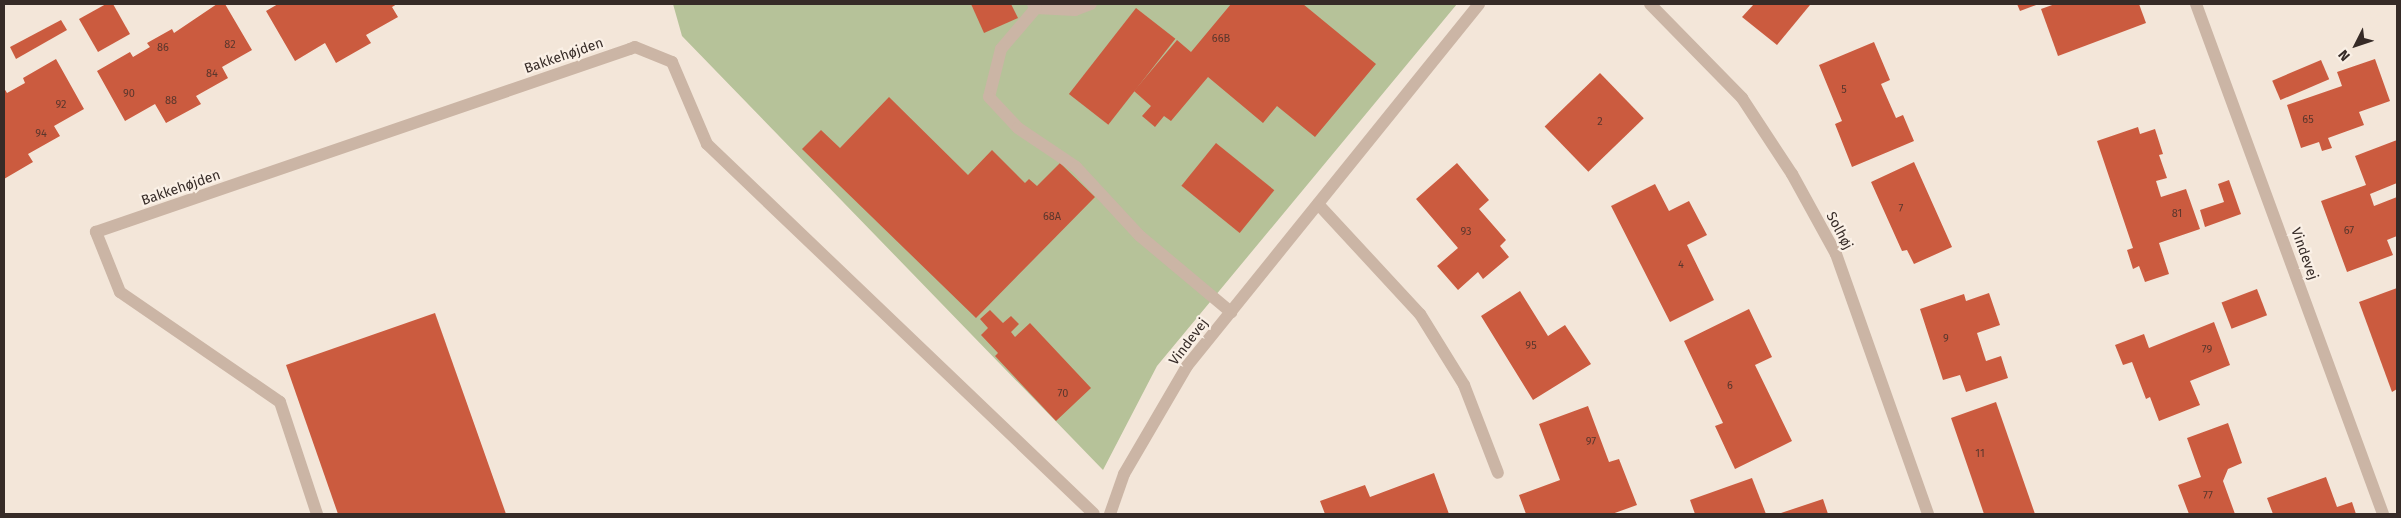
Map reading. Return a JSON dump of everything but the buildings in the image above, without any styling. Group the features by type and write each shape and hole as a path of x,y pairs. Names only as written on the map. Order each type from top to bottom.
{"street":[{"path":"1091,4 1075,10 1034,6 1001,49 989,97 1018,128 1076,167 1140,236 1231,312"},
{"name":"Vindevej","path":"1110,514 1124,474 1187,366 1479,4"},
{"name":"Solhøj","path":"1650,4 1742,98 1792,174 1836,254 1928,514"},
{"name":"Vindevej","path":"2196,4 2384,514"},
{"name":"Bakkehøjden","path":"317,514 280,402 120,292 96,232 635,47 672,62 707,144 1094,514"},
{"path":"1318,204 1420,314 1464,385 1498,473"}],"green space":[{"path":"673,4 1457,4 1157,366 1103,470 682,36"}]}
